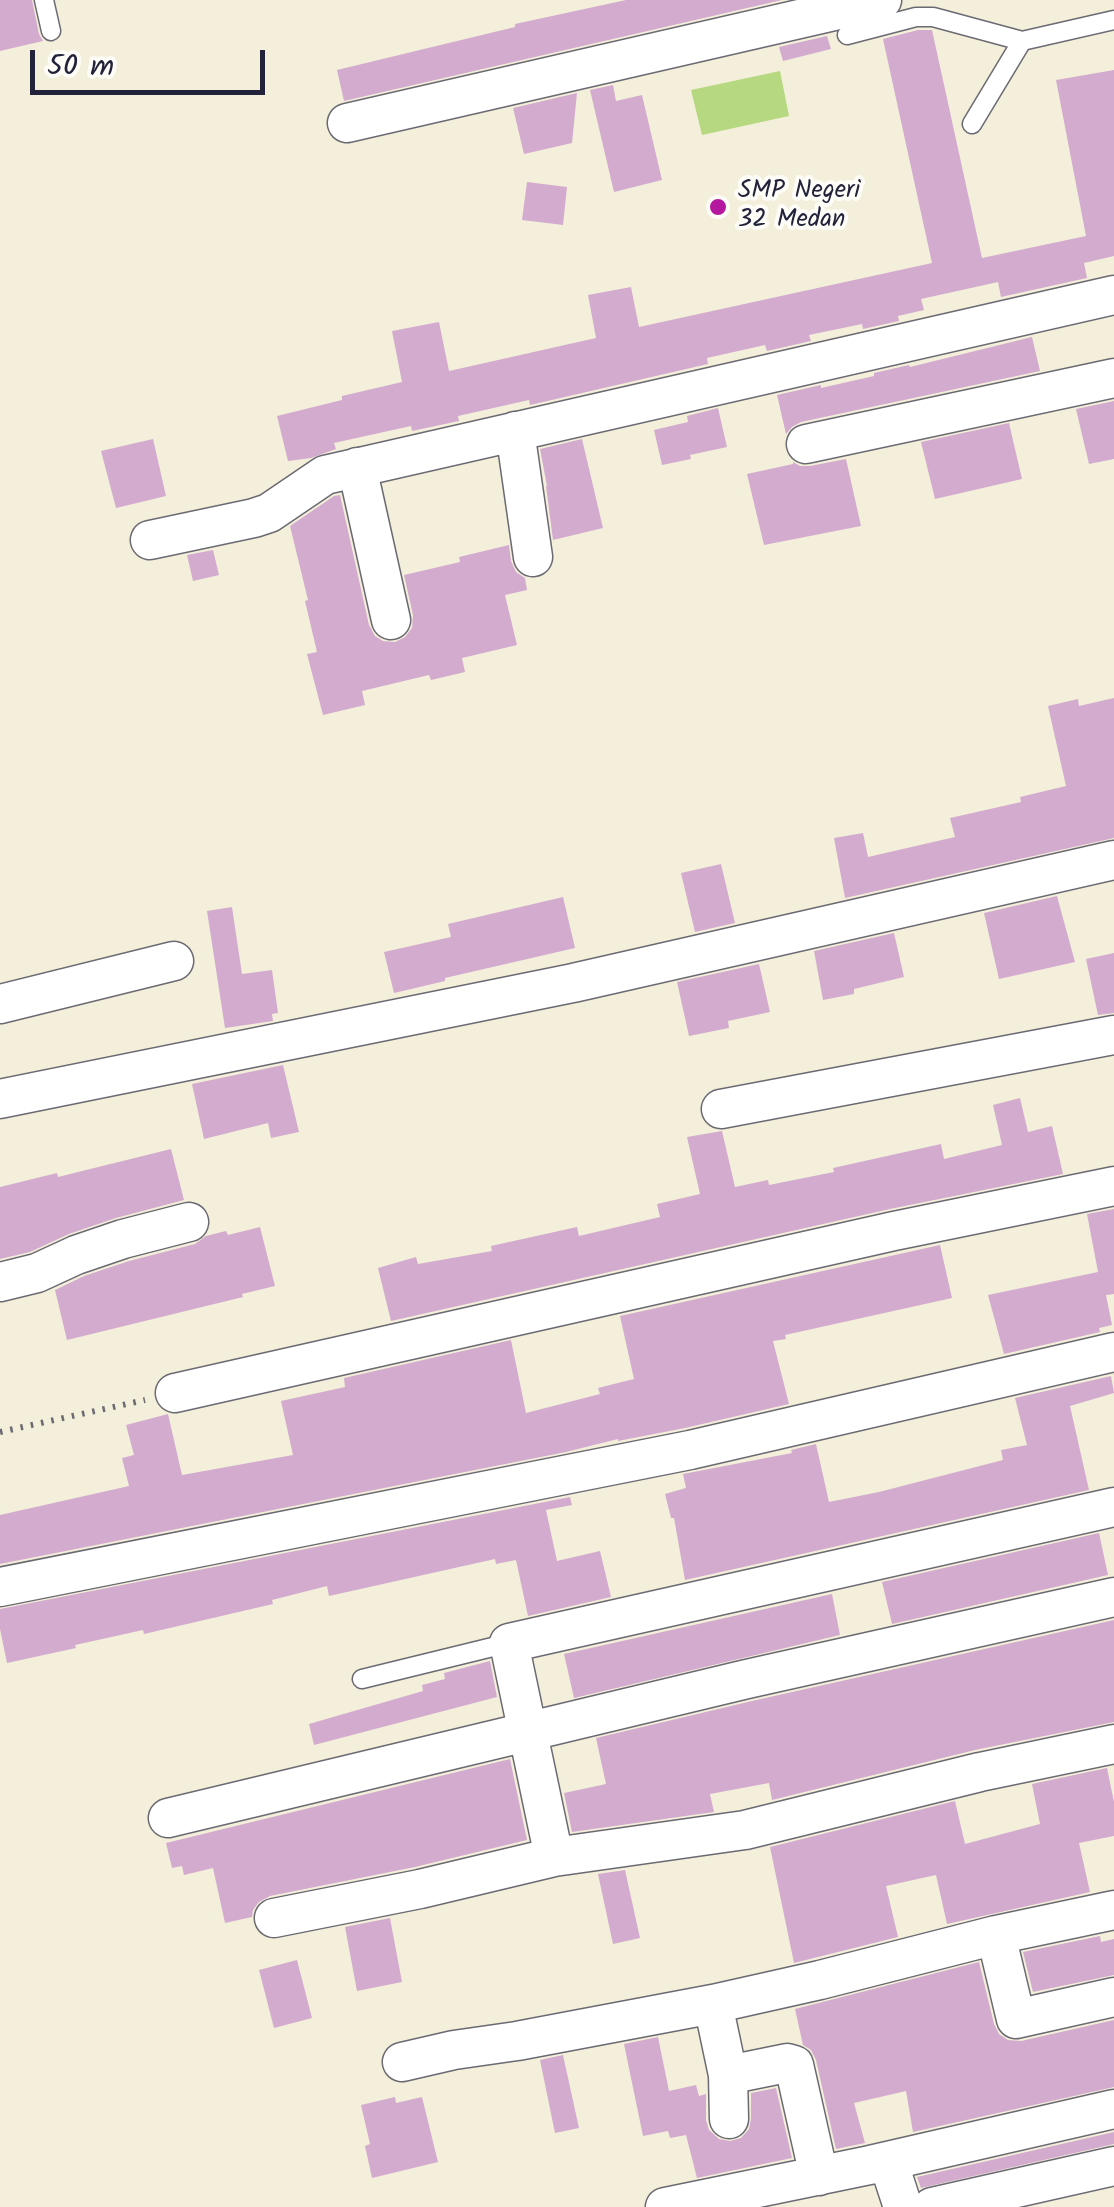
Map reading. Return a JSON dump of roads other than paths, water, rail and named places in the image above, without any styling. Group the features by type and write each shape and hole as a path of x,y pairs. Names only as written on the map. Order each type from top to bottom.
{"street":[{"path":"347,123 882,0"},
{"path":"150,540 269,513 324,475 1114,295"},
{"path":"806,444 1114,378"},
{"path":"515,431 533,557"},
{"path":"357,468 392,620"},
{"path":"0,1100 573,983 1114,860"},
{"path":"0,1004 174,961"},
{"path":"721,1109 1114,1035"},
{"path":"175,1393 894,1231 1114,1186"},
{"path":"0,1282 122,1239 189,1222"},
{"path":"0,1586 690,1450 1114,1352"},
{"path":"554,1857 510,1644 1114,1507"},
{"path":"168,1818 747,1679 1114,1597"},
{"path":"274,1918 554,1857 745,1830 980,1772 1114,1744"},
{"path":"402,2062 713,2004 996,1934 1114,1910"},
{"path":"996,1934 1016,2019 1114,1997"},
{"path":"713,2004 728,2075 729,2119"},
{"path":"728,2075 794,2065 819,2176"},
{"path":"665,2207 888,2162 1114,2109"},
{"path":"888,2162 903,2207"},
{"path":"932,2207 1114,2166"}],"lane":[{"path":"44,0 51,31"},
{"path":"847,35 916,17 934,17 1022,41 1114,20"},
{"path":"972,124 1022,41"},
{"path":"362,1679 510,1644"}],"place":[{"name":"SMP Negeri 32 Medan","path":"718,207"}]}
